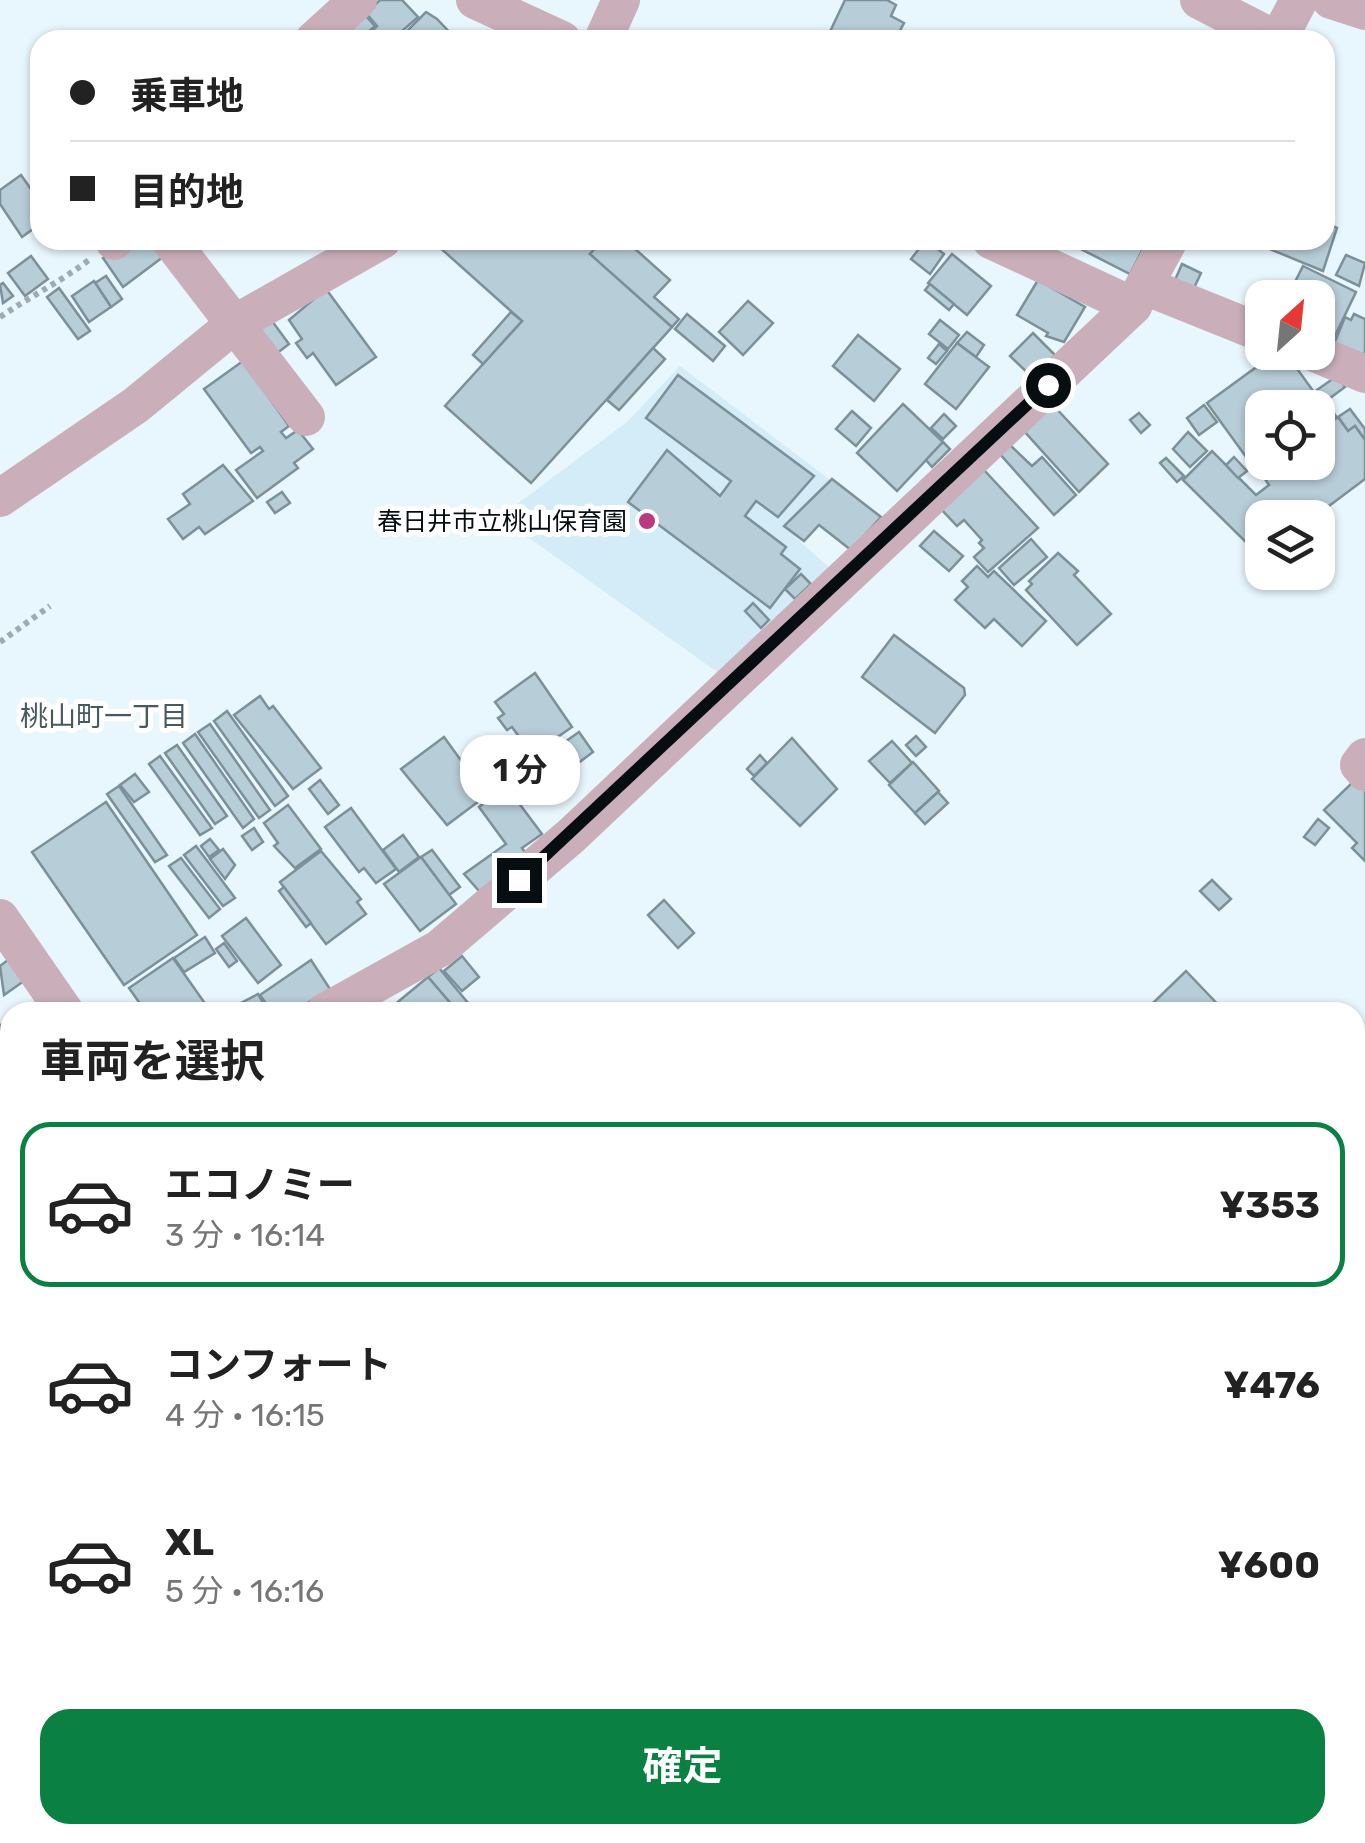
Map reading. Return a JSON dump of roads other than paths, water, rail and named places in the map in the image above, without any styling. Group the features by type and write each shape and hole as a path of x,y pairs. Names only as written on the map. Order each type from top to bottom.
{"street":[{"path":"325,30 358,0"},
{"path":"475,0 540,30"},
{"path":"608,30 621,0"},
{"path":"1199,0 1258,30"},
{"path":"1283,30 1299,0"},
{"path":"1331,0 1365,11"},
{"path":"178,250 306,417"},
{"path":"0,498 136,404 163,378 236,323 364,250"},
{"path":"1017,250 1139,296 1245,328"},
{"path":"343,1002 440,948 571,836 1139,296 1164,250"},
{"path":"1335,362 1365,374"},
{"path":"1365,757 1358,765 1365,772"},
{"path":"0,918 58,1002"}],"place":[{"name":"春日井市立桃山保育園","path":"647,521"}],"district":[{"name":"桃山町一丁目","path":"104,716"}]}
